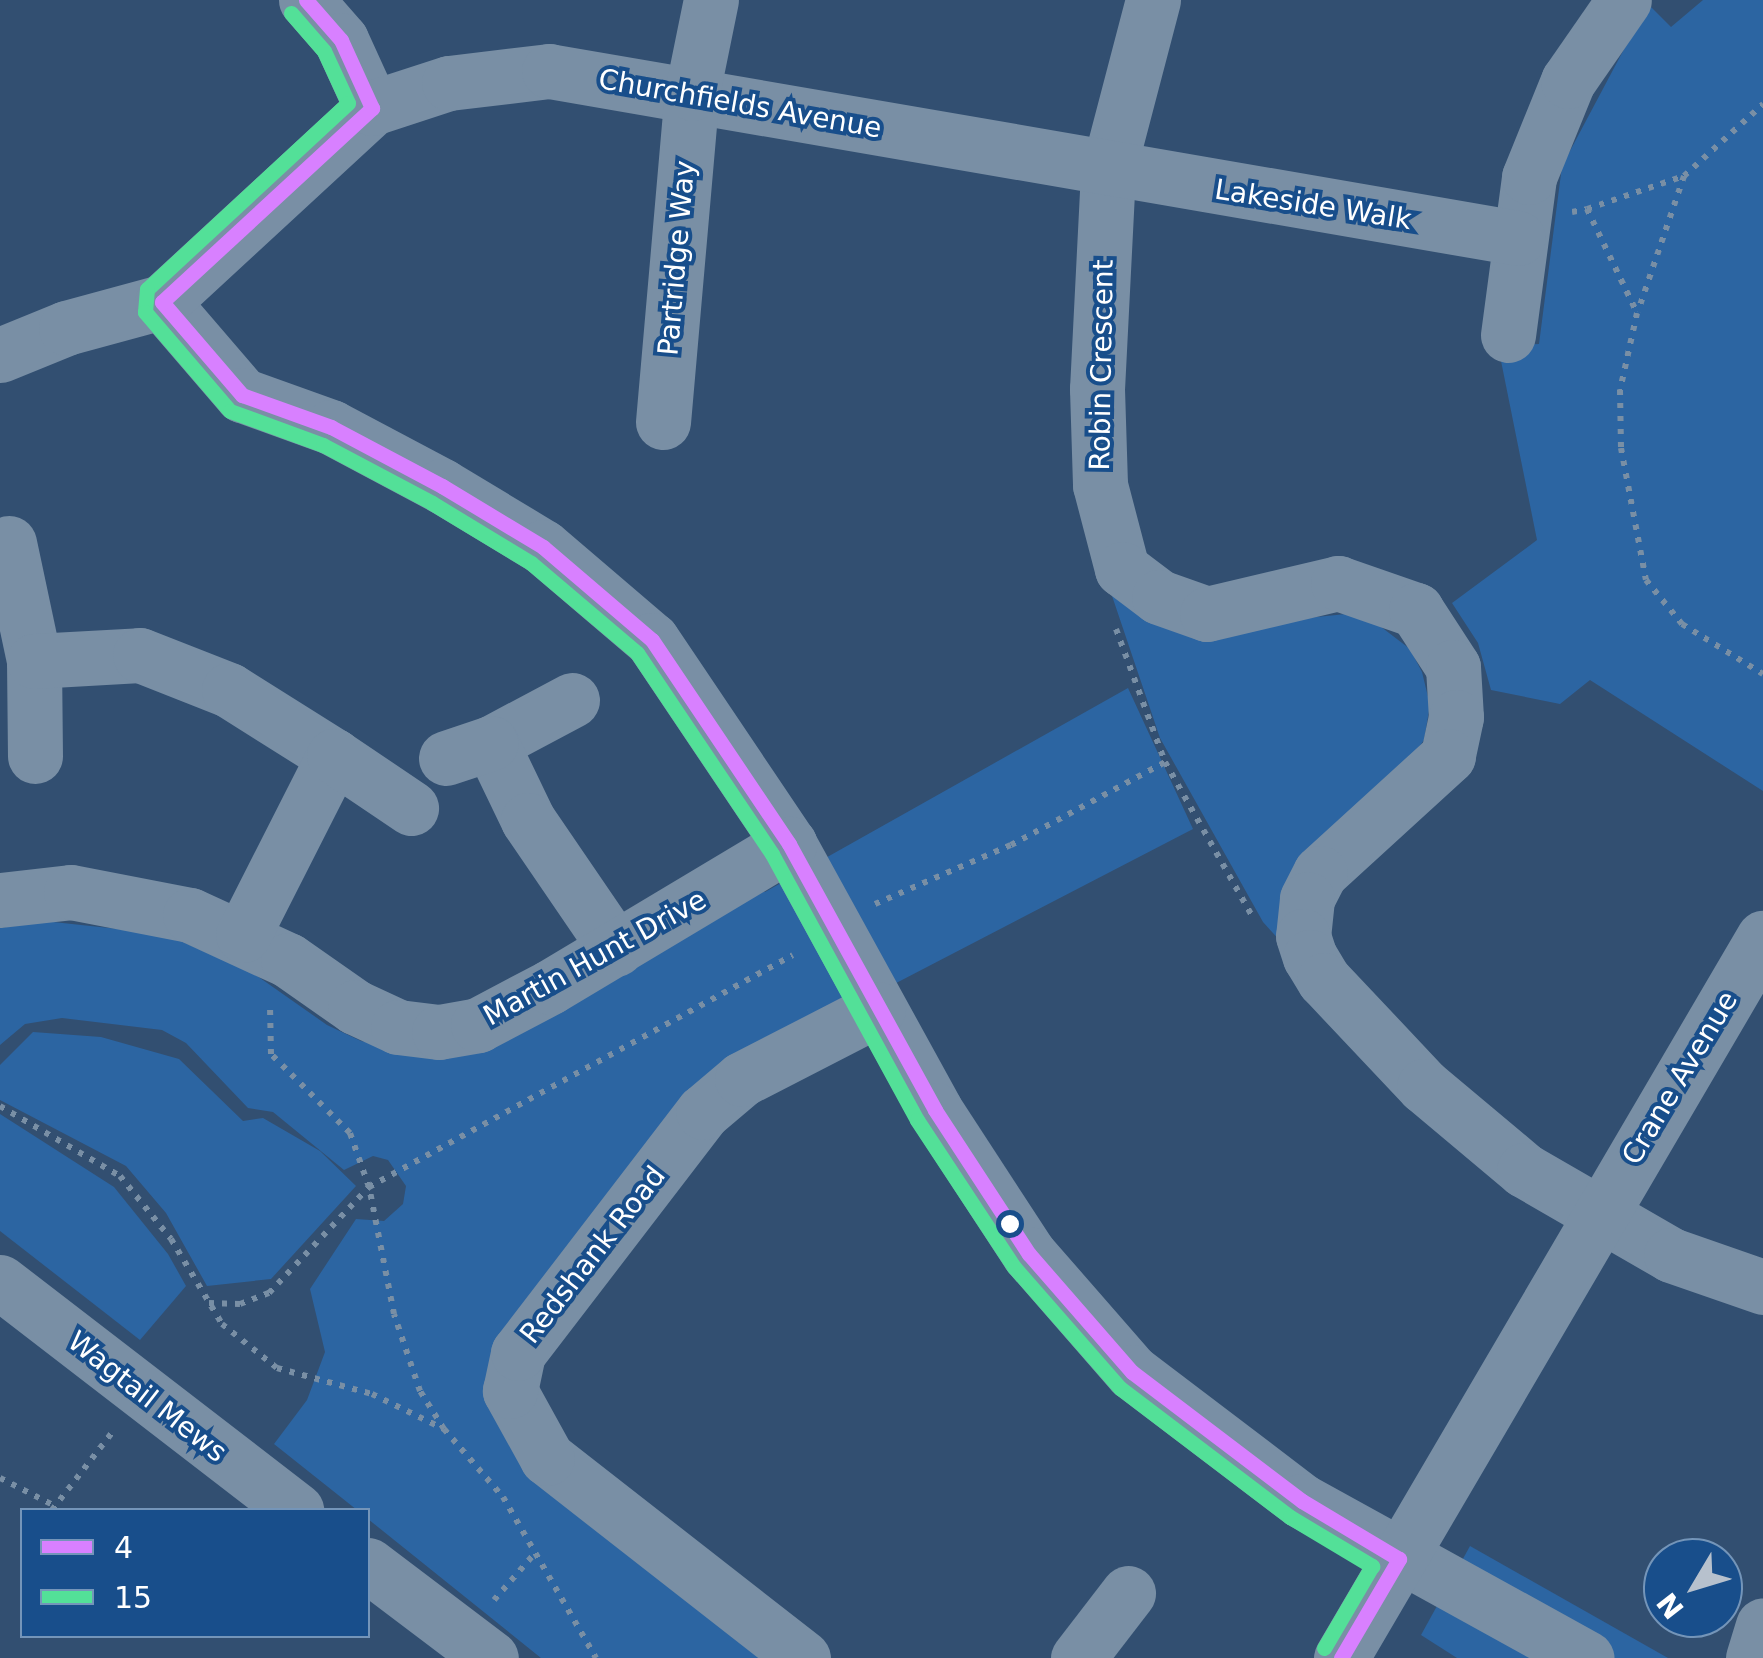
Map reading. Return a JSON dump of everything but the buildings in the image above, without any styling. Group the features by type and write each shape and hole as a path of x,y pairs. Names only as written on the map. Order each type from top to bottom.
{"street":[{"path":"0,355 66,328 162,302 372,108 340,40 306,0"},
{"name":"Partridge Way","path":"663,422 692,93 711,0"},
{"name":"Robin Crescent","path":"1122,569 1100,485 1097,389 1108,172 1152,0"},
{"path":"1508,334 1524,212 1568,81 1624,0"},
{"name":"Churchfields Avenue","path":"372,108 449,83 549,71 692,93 1108,172"},
{"name":"Lakeside Walk","path":"1108,172 1524,212"},
{"path":"162,302 242,396 331,427 544,546 652,640 789,844 934,1110 1029,1254 1132,1372 1302,1501 1399,1560 1586,1658"},
{"path":"8,543 34,661 35,756"},
{"path":"1122,569 1159,597 1206,614 1338,583 1416,610 1453,666 1456,717 1448,756 1320,873 1307,898 1303,936 1324,980 1424,1086 1524,1170 1598,1218 1671,1255 1763,1287"},
{"path":"34,661 140,656 229,690 410,808"},
{"path":"572,700 468,750 528,820 616,949"},
{"path":"265,947 334,756"},
{"name":"Martin Hunt Drive","path":"0,900 72,892 190,915 265,947 356,1008 398,1026 439,1032 478,1025 616,949 789,844"},
{"name":"Crane Avenue","path":"1342,1658 1763,938"},
{"name":"Redshank Road","path":"804,1658 547,1458 510,1391 518,1353 703,1112 742,1079 878,1009"},
{"name":"Wagtail Mews","path":"0,1282 293,1508"},
{"path":"370,1567 480,1652"},
{"path":"1078,1658 1128,1593"},
{"path":"1753,1658 1763,1626"}],"path":[{"path":"1524,212 1587,209 1684,176 1763,104"},
{"path":"1684,176 1637,312 1620,390 1621,448 1646,580 1682,624 1763,674"},
{"path":"1587,209 1637,312"},
{"path":"1122,569 1100,580 1136,696 1165,762 1259,928"},
{"path":"209,1302 240,1304 270,1293 369,1187 836,930 875,904 1011,845 1165,762"},
{"path":"265,947 271,1054 350,1132 369,1187 394,1314 420,1391 444,1430 503,1498 596,1658"},
{"path":"0,1106 120,1176 171,1239 222,1324 277,1368 372,1394 444,1430"},
{"path":"0,1478 51,1507 140,1392"},
{"path":"480,1652 536,1552"}],"shaded area":[{"path":"1703,0 1763,0 1763,791 1590,680 1560,704 1491,690 1478,643 1452,603 1537,540 1498,346 1539,344 1562,166 1648,4 1671,27"},
{"path":"1108,584 1247,624 1346,614 1376,623 1410,649 1422,672 1430,705 1424,740 1282,943 1263,922 1160,738"},
{"path":"1128,688 1193,829 719,1075 495,1373 782,1658 541,1658 370,1521 370,1508 354,1508 274,1444 307,1400 325,1352 310,1289 356,1219 384,1221 403,1204 406,1186 388,1160 373,1156 344,1170 273,1112 248,1108 186,1043 162,1030 62,1018 25,1024 0,1045 0,928 44,921 165,934 253,973 327,1025 361,1041 415,1053 736,877 765,892"},
{"path":"33,1032 101,1037 179,1059 243,1121 263,1118 320,1151 356,1186 271,1279 207,1286 166,1213 126,1166 0,1100 0,1065"},
{"path":"0,1114 114,1187 168,1254 186,1286 140,1340 0,1231"},
{"path":"1470,1546 1668,1658 1457,1658 1421,1635"}],"transit line":[{"name":"4","path":"306,0 341,40 372,108"},
{"name":"15","path":"291,13 324,51 348,103 147,289 145,312 230,411 323,445 432,503 531,563 637,653 772,854 917,1120 1014,1267 1120,1388 1290,1517 1372,1566 1324,1648"},
{"name":"4","path":"162,302 372,108"},
{"name":"4","path":"162,302 242,395 331,427 442,486 543,547 652,640 789,844 935,1110 1029,1254 1132,1372 1302,1501 1399,1559"},
{"name":"4","path":"1341,1658 1399,1559"}]}
